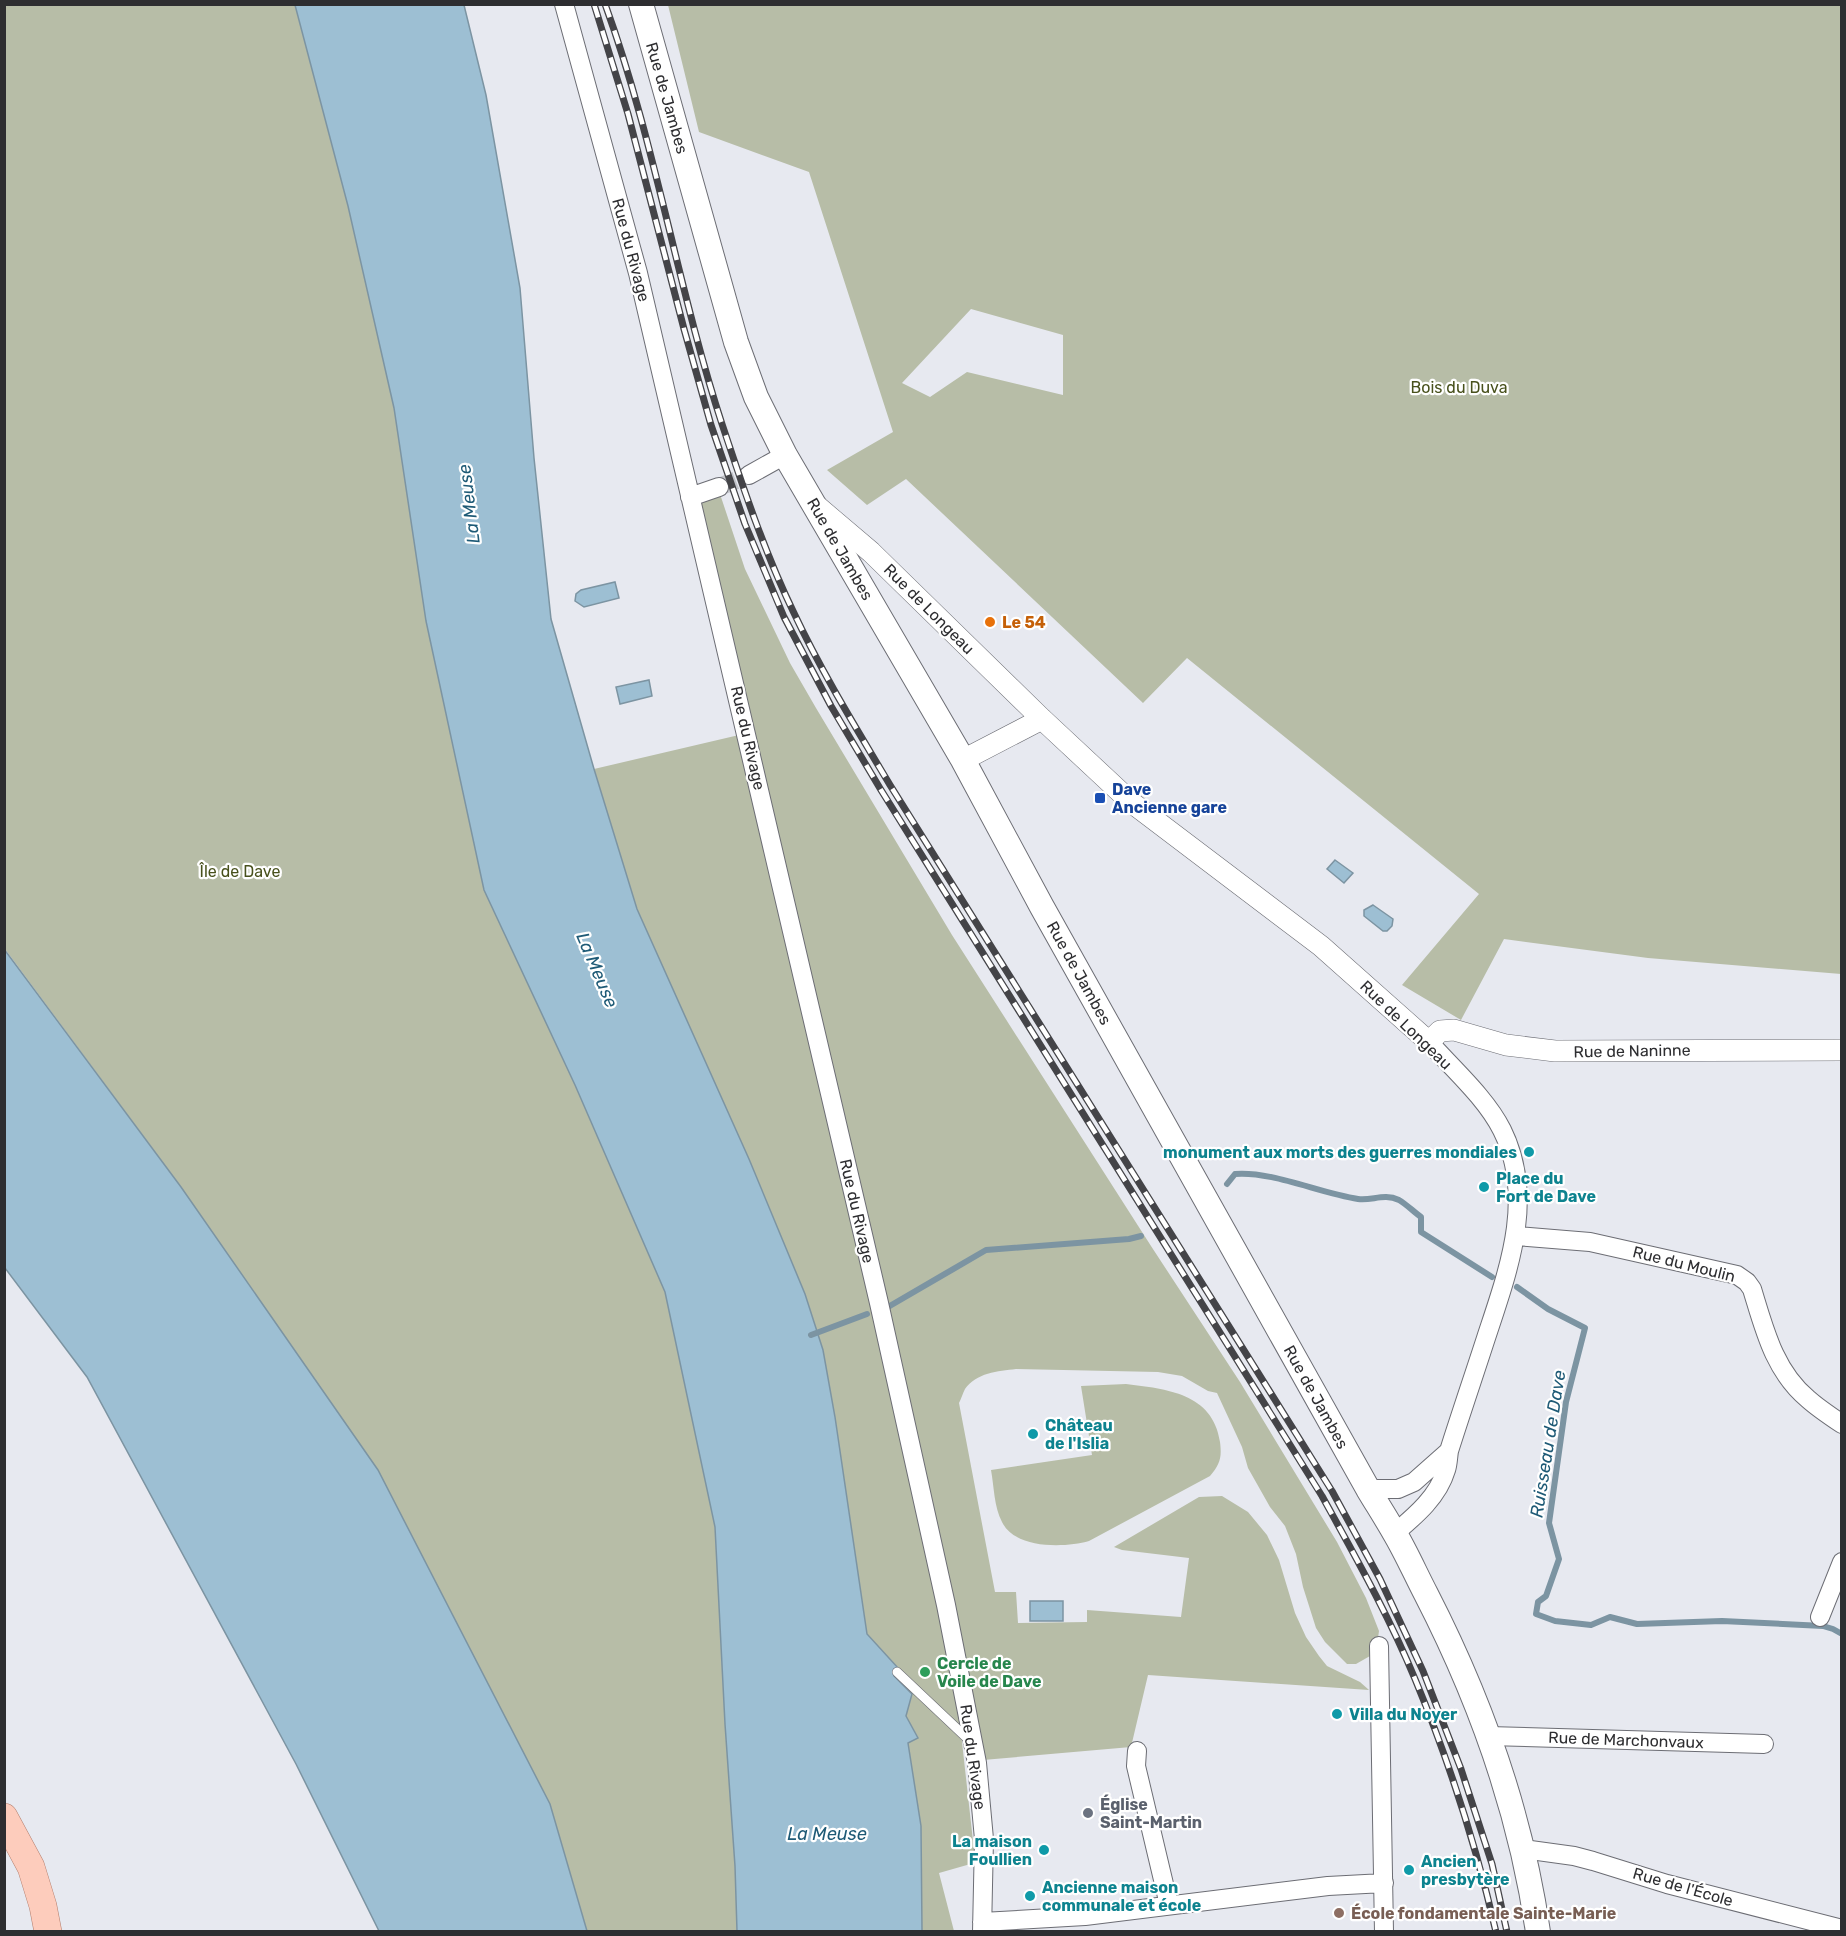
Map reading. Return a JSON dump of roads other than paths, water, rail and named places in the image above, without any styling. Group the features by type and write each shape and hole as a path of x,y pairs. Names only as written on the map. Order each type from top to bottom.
{"main road":[{"name":"Rue de Jambes","path":"640,4 736,342 756,397 785,455 963,760 1042,907 1368,1490 1395,1533 1462,1668 1488,1736 1523,1849 1538,1932"},
{"path":"4,1817 31,1867 48,1932"}],"street":[{"name":"Rue du Rivage","path":"564,4 638,273 880,1309 946,1605 974,1744 984,1839 982,1927"},
{"path":"749,475 785,455"},
{"path":"690,497 719,487"},
{"name":"Rue de Longeau","path":"812,503 871,552 1041,719 1131,802 1321,946 1429,1042 1484,1102 1502,1130 1514,1163 1518,1184 1516,1236 1505,1281 1449,1450 1447,1470 1436,1491 1421,1510 1395,1533"},
{"path":"963,760 1041,719"},
{"name":"Rue de Naninne","path":"1429,1042 1440,1031 1454,1030 1506,1045 1555,1051 1842,1050"},
{"name":"Rue du Moulin","path":"1516,1236 1590,1242 1737,1275 1748,1282 1752,1289 1770,1345 1788,1379 1807,1399 1842,1424"},
{"name":"Rue de Longeau","path":"1368,1490 1398,1489 1414,1482 1449,1450"},
{"path":"1820,1617 1842,1562"},
{"path":"1379,1646 1384,1932"},
{"name":"Rue de Marchonvaux","path":"1488,1736 1764,1744"},
{"path":"1137,1751 1136,1766 1169,1905"},
{"name":"Rue de l'École","path":"1523,1849 1574,1856 1666,1884 1842,1929"},
{"path":"982,1927 1084,1924 1169,1905 1328,1886 1384,1883"}],"lane":[{"path":"897,1672 974,1744"}],"water":[{"name":"La Meuse","path":"295,5 464,5 486,95 520,288 534,458 551,619 637,909 749,1159 805,1294 823,1350 867,1634 899,1669 894,1676 912,1694 906,1716 918,1738 908,1743 921,1826 922,1931 737,1931 715,1527 665,1292 575,1085 484,890 426,621 394,408 348,206"},
{"path":"615,582 619,598 584,607 575,601 576,594 581,590"},
{"path":"649,680 652,696 620,704 616,687"},
{"path":"1335,860 1353,873 1344,883 1327,869"},
{"path":"1373,905 1393,919 1392,926 1387,931 1383,931 1364,916 1364,910"},
{"path":"4,949 181,1187 378,1470 550,1804 587,1931 379,1931 296,1764 87,1377 5,1268"},
{"path":"1030,1601 1063,1601 1063,1621 1030,1621"}],"waterway":[{"name":"Ruisseau de Dave","path":"1227,1184 1235,1174 1249,1174 1280,1179 1358,1199 1394,1198 1421,1217 1421,1232 1492,1277"},
{"name":"Ruisseau de Dave","path":"888,1307 986,1250 1129,1239 1141,1236"},
{"name":"Ruisseau de Dave","path":"1517,1287 1548,1309 1585,1328 1566,1402 1549,1523 1559,1559 1546,1596 1538,1602 1536,1614 1555,1621 1591,1625 1610,1617 1637,1624 1722,1621 1823,1626 1842,1634"},
{"name":"Ruisseau de Dave","path":"811,1335 867,1314"}],"tunnel":[{"path":"719,487 749,475"}],"railway":[{"path":"594,4 628,114 711,425 745,524 784,617 831,706 881,790 1322,1496 1359,1564 1405,1656 1439,1741 1471,1835 1496,1932"},
{"path":"605,4 638,108 706,372 746,495 782,588 827,677 890,785 1332,1491 1380,1579 1423,1671 1461,1769 1492,1864 1507,1932"}],"place":[{"name":"Le 54","path":"990,622"},
{"name":"Dave Ancienne gare","path":"1100,798"},
{"name":"monument aux morts des guerres mondiales","path":"1529,1152"},
{"name":"Place du Fort de Dave","path":"1484,1187"},
{"name":"Château de l'Islia","path":"1033,1434"},
{"name":"Cercle de Voile de Dave","path":"925,1672"},
{"name":"Villa du Noyer","path":"1337,1714"},
{"name":"Église Saint-Martin","path":"1088,1813"},
{"name":"La maison Foullien","path":"1044,1850"},
{"name":"Ancien presbytère","path":"1409,1870"},
{"name":"Ancienne maison communale et école","path":"1030,1896"},
{"name":"École fondamentale Sainte-Marie","path":"1339,1913"}],"park label":[{"name":"Bois du Duva","path":"1459,387"},
{"name":"Île de Dave","path":"240,871"}]}
